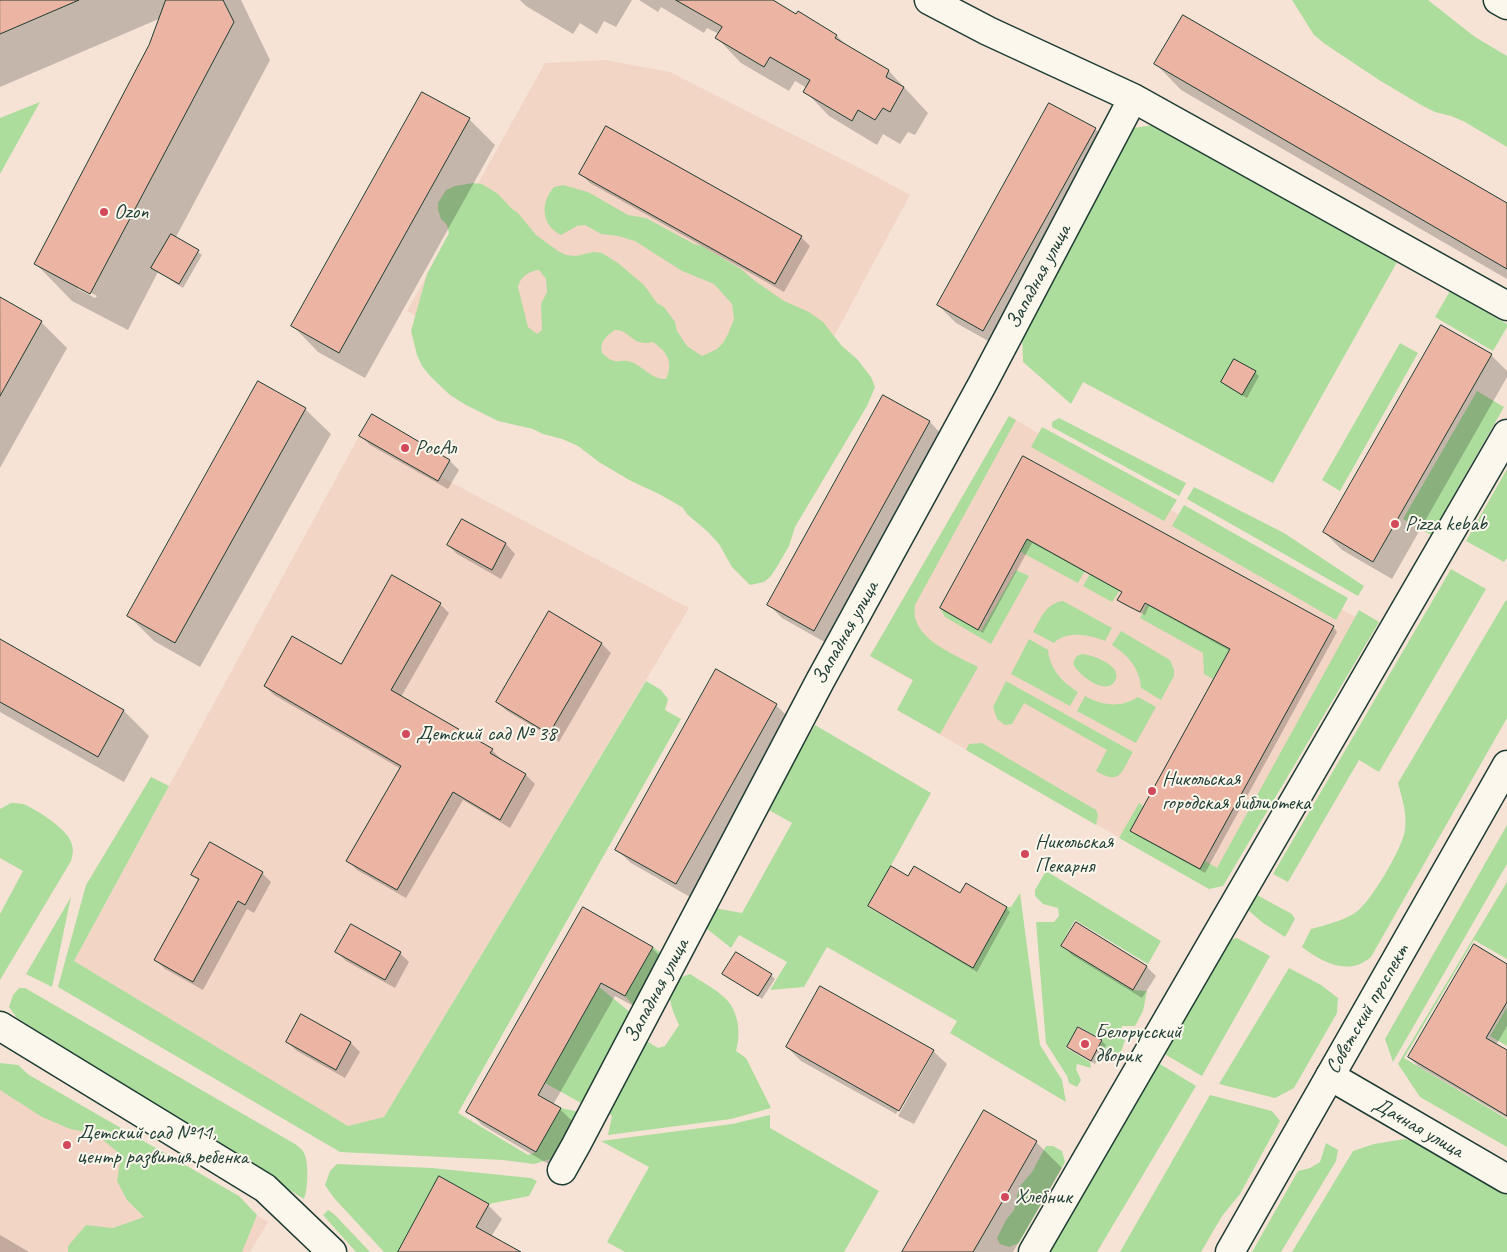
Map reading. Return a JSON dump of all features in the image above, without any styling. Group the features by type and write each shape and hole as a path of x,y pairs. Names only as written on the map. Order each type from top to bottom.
{"street":[{"path":"929,0 988,31 1133,98 1507,306"},
{"path":"1498,0 1507,5"},
{"name":"Западная улица","path":"562,1170 820,681 983,383 1133,98"},
{"path":"1033,1252 1507,434"},
{"name":"Советский проспект","path":"1230,1252 1507,765"},
{"path":"0,1026 265,1188 332,1252"},
{"name":"Дачная улица","path":"1330,1076 1507,1179"}],"shaded area":[{"path":"605,60 670,72 910,195 838,329 740,499 407,311 545,63"},
{"path":"1009,416 1364,622 1209,889 897,710 913,681 870,656"},
{"name":"Детский сад № 38","path":"359,436 438,481 441,477 689,608 384,1117 348,1127 74,961"},
{"name":"Детский сад №11, центр развития ребенка","path":"0,1069 268,1222 250,1252 0,1252"}],"green space":[{"path":"1292,0 1428,0 1475,37 1507,56 1507,147 1465,122 1421,105 1325,44 1314,35"},
{"path":"40,102 0,174 0,118"},
{"path":"1159,124 1399,254 1396,264 1273,483 1083,382 1071,404 1023,362 1022,328 1127,129"},
{"path":"473,183 482,184 498,194 518,213 536,235 566,255 576,256 593,252 602,253 618,263 644,285 657,303 664,307 675,322 677,331 687,346 702,356 717,349 723,343 734,319 732,304 714,284 682,271 635,241 601,234 585,225 577,226 561,235 554,231 546,220 545,207 549,193 554,187 563,185 588,192 628,215 646,218 694,244 702,246 741,269 784,301 809,312 823,322 842,346 857,359 871,377 875,387 867,406 795,527 789,546 775,570 764,582 750,585 732,567 719,544 682,507 631,481 599,462 578,446 533,429 498,421 466,405 450,395 422,366 411,331 427,274 449,233 447,225 441,219 438,203 446,190 455,186","holes":["539,270 546,279 547,292 541,304 542,330 537,334 528,327 518,287 526,275","615,330 625,333 640,342 653,342 662,350 669,362 666,379 656,377 631,362 611,360 602,353 601,349 604,340"]},
{"path":"1450,291 1507,324 1493,351 1435,317"},
{"path":"1400,343 1418,353 1340,491 1322,480"},
{"path":"1477,391 1504,407 1431,535 1403,519"},
{"path":"1009,416 1016,420 915,605 915,617 919,627 926,636 935,644 978,667 940,734 897,710 913,680 870,656"},
{"path":"1059,418 1186,483 1179,496 1052,427 1052,422"},
{"path":"1042,427 1177,500 1164,521 1031,447"},
{"path":"1507,469 1507,558 1504,562 1466,541"},
{"path":"1194,487 1284,533 1364,586 1358,596 1187,499"},
{"path":"1184,505 1348,598 1336,620 1172,526"},
{"path":"1027,539 1085,571 1078,583 1021,552"},
{"path":"1451,569 1486,589 1379,772 1359,760 1288,882 1273,874"},
{"path":"1016,570 1029,576 991,644 945,617 940,608 981,631"},
{"path":"1090,574 1120,590 1112,602 1083,586"},
{"path":"1506,600 1507,718 1371,957 1361,964 1350,966 1335,965 1321,959 1302,947 1311,929 1339,921 1355,913 1369,899 1385,874 1399,848 1405,829 1405,812 1398,783"},
{"path":"1063,601 1112,628 1105,641 1092,637 1072,635 1065,636 1054,643 1033,632 1048,608 1057,602"},
{"path":"1147,604 1230,649 1213,679 1204,674 1203,653 1140,618"},
{"path":"1359,610 1379,622 1223,886 1209,889 1119,838 1139,803 1143,806 1130,831 1200,869 1205,861 1217,868"},
{"path":"1121,631 1170,660 1174,676 1161,700 1141,688 1136,669 1132,663 1112,645"},
{"path":"1029,639 1048,650 1054,669 1067,684 1078,692 1070,706 1011,674"},
{"path":"1082,654 1100,659 1111,666 1117,676 1115,681 1111,685 1105,686 1086,678 1073,664 1076,657"},
{"path":"646,681 661,690 668,699 665,710 681,719 458,1113 528,1155 536,1152 561,1108 584,1113 554,1158 534,1164 503,1160 340,1152 58,987 86,885 151,777 169,786 74,961 348,1126 384,1117"},
{"path":"1006,681 1133,752 1123,771 1116,777 1111,777 1096,771 1107,750 1024,703 1012,724 1005,725 997,719 993,707"},
{"path":"1085,696 1105,704 1125,703 1138,697 1156,707 1136,743 1077,711"},
{"path":"815,725 931,793 868,907 973,968 1007,907 1011,907 1020,893 1040,1045 1062,1080 1066,1102 950,1033 957,1021 827,947 804,987 770,990 787,962 739,935 731,948 706,928 706,917 714,908 742,913 792,823 767,809"},
{"path":"982,743 1096,810 1098,815 1096,825 966,750 969,744"},
{"path":"11,803 28,806 50,820 69,837 73,852 71,861 0,980 0,914 23,871 0,858 0,809"},
{"path":"1507,825 1507,864 1393,1062 1385,1039"},
{"path":"1046,871 1161,941 1148,964 1075,920 1060,946 1132,990 1147,991 1143,1011 1135,1026 1122,1026 1119,1036 1125,1040 1118,1061 1111,1060 1100,1045 1103,1040 1078,1026 1066,1048 1090,1062 1091,1068 1077,1064 1076,1069 1081,1080 1077,1087 1069,1083 1067,1076 1046,1043 1036,922 1054,922 1059,916 1058,908 1043,904 1035,896 1035,890"},
{"path":"1507,882 1507,959 1474,940 1404,1058 1507,1119 1507,1147 1420,1097 1398,1064"},
{"path":"1255,894 1292,914 1295,919 1285,937 1263,923 1248,910"},
{"path":"71,897 52,987 26,974"},
{"path":"1237,938 1270,956 1202,1076 1161,1052 1226,940"},
{"path":"653,947 664,955 639,1012 625,996"},
{"path":"1289,968 1321,985 1338,998 1337,1013 1294,1088 1275,1098 1219,1084"},
{"path":"690,974 718,992 734,1010 738,1024 736,1051 746,1058 771,1108 731,1119 608,1135 612,1116 608,1112 643,1039 658,1048 665,1046 679,1025 670,1002 671,988 681,978"},
{"path":"599,987 636,1017 588,1107 545,1083"},
{"path":"19,988 25,988 295,1144 303,1152 307,1163 307,1182 304,1199 17,1018 9,1007 13,995"},
{"path":"1507,1007 1507,1046 1490,1036"},
{"path":"1155,1061 1196,1086 1097,1252 1046,1252"},
{"path":"0,1063 18,1065 29,1075 239,1196 257,1215 242,1252 68,1252 68,1246 86,1225 113,1228 144,1217 127,1200 117,1181 121,1155 96,1134 70,1129 42,1117 0,1090"},
{"path":"1210,1095 1272,1111 1280,1121 1240,1194 1222,1216 1201,1252 1120,1252"},
{"path":"770,1115 770,1128 879,1191 844,1252 625,1252 607,1242 649,1167 601,1141 732,1124"},
{"path":"1405,1139 1426,1146 1507,1194 1507,1252 1292,1252 1353,1151 1374,1144"},
{"path":"1326,1143 1338,1150 1336,1161 1281,1252 1252,1252 1298,1171 1310,1168 1320,1162"},
{"path":"1046,1146 1053,1146 1062,1151 1065,1162 1019,1243 1009,1247 1000,1244 997,1238 1006,1220 1014,1210 1019,1187 1032,1172"},
{"path":"337,1164 432,1168 531,1178 537,1181 529,1196 489,1204 439,1177 401,1246 410,1252 384,1252 334,1198 325,1185 330,1171"},
{"path":"328,1210 370,1252 356,1252 323,1215"}],"building":[{"path":"0,0 79,0 0,34"},
{"path":"166,0 223,0 234,22 90,294 34,264 149,45"},
{"path":"676,0 773,0 796,14 798,11 837,35 835,38 889,70 886,77 904,87 890,112 883,108 875,120 858,110 852,121 803,92 810,80 770,57 764,67 715,38 722,27"},
{"path":"1183,15 1507,203 1507,269 1154,64"},
{"path":"422,92 470,118 339,353 291,326"},
{"path":"1049,103 1096,128 983,331 937,305"},
{"path":"606,126 802,236 775,284 579,174"},
{"path":"171,234 199,250 179,284 151,268"},
{"path":"0,297 42,321 0,396"},
{"path":"1441,325 1492,354 1373,562 1323,532"},
{"path":"1234,359 1256,371 1242,395 1221,382"},
{"path":"258,381 306,408 175,643 127,616"},
{"path":"883,395 930,421 814,631 767,605"},
{"name":"РосАл","path":"372,414 450,460 438,481 359,436"},
{"path":"1023,456 1334,626 1200,869 1130,831 1230,649 1145,603 1140,612 1117,600 1122,592 1027,539 978,630 940,608"},
{"path":"462,519 506,543 492,570 447,545"},
{"path":"392,575 441,603 391,690 493,749 490,753 526,774 500,820 453,792 397,890 346,861 401,766 264,686 292,636 341,664"},
{"path":"549,611 602,643 549,734 496,702"},
{"path":"0,639 124,710 98,757 0,702"},
{"path":"716,669 777,704 676,884 615,850"},
{"path":"210,842 263,872 245,905 238,901 193,982 154,960 199,879 191,875"},
{"path":"891,866 908,876 914,866 960,893 966,883 1007,907 973,968 868,906"},
{"path":"583,907 653,947 625,996 601,983 538,1095 561,1108 536,1152 466,1112"},
{"path":"1076,922 1147,966 1133,990 1061,946"},
{"path":"351,924 401,952 385,980 335,952"},
{"path":"1474,944 1507,964 1507,1002 1486,1038 1507,1050 1507,1116 1408,1057"},
{"path":"736,952 772,974 758,996 722,974"},
{"path":"820,986 934,1050 899,1111 786,1047"},
{"path":"301,1014 351,1042 336,1070 286,1042"},
{"name":"Белорусский дворик","path":"1078,1027 1102,1040 1091,1061 1067,1047"},
{"path":"984,1110 1037,1141 1005,1197 973,1252 902,1252"},
{"path":"439,1176 489,1204 476,1227 521,1252 398,1252"}],"place":[{"name":"Ozon","path":"104,212"},
{"name":"РосАл","path":"405,448"},
{"name":"Pizza kebab","path":"1395,524"},
{"name":"Детский сад № 38","path":"406,734"},
{"name":"Никольская городская библиотека","path":"1152,791"},
{"name":"Никольская Пекарня","path":"1025,854"},
{"name":"Белорусский дворик","path":"1085,1044"},
{"name":"Детский сад №11, центр развития ребенка","path":"67,1145"},
{"name":"Хлебник","path":"1005,1197"}]}
